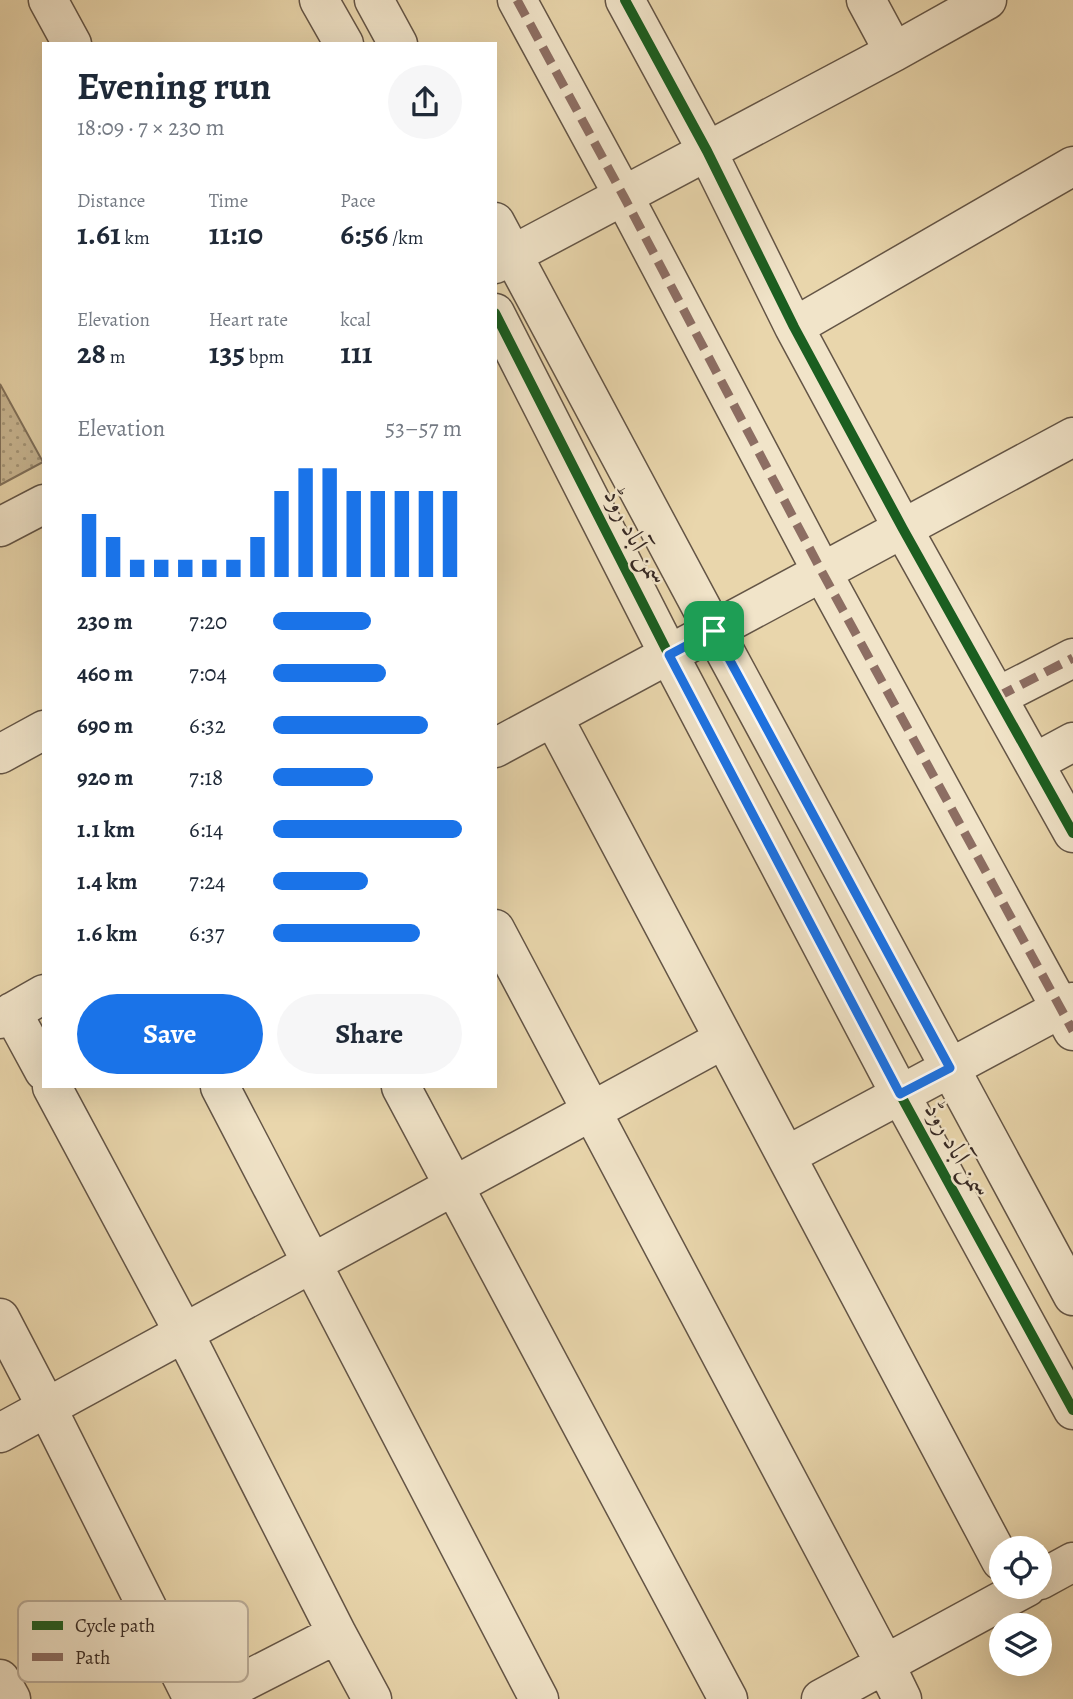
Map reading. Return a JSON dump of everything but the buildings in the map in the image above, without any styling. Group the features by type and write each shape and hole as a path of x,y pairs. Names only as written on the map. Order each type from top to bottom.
{"street":[{"path":"48,0 71,42"},
{"path":"319,0 343,42"},
{"path":"374,0 397,42"},
{"path":"517,0 822,572 1069,1014 950,1068 786,1156"},
{"path":"625,0 707,151 794,327 1073,833"},
{"path":"866,0 894,52"},
{"path":"504,259 987,0"},
{"path":"794,327 1073,166"},
{"name":"سمن آباد روڈ","path":"497,230 504,259 714,631 1073,1296"},
{"name":"سمن آباد روڈ","path":"497,317 669,655 900,1094 1073,1410"},
{"path":"497,747 1073,437"},
{"path":"0,527 42,505"},
{"path":"997,697 1073,658"},
{"path":"553,718 786,1156 995,1536"},
{"path":"0,754 42,731"},
{"path":"1034,763 1073,742"},
{"path":"497,933 902,1699"},
{"path":"19,1008 42,1066"},
{"path":"0,1433 724,1039"},
{"path":"53,1088 184,1333 372,1699"},
{"path":"221,1088 539,1699"},
{"path":"402,1088 728,1699"},
{"path":"0,1318 144,1601"},
{"path":"1052,1570 1073,1562"},
{"path":"821,1699 992,1599"},
{"path":"248,1679 337,1633"},
{"path":"0,1679 11,1699"},
{"path":"184,1682 193,1699"},
{"path":"210,1699 243,1682"}],"shaded area":[{"path":"0,384 42,463 0,485"}],"marked path":[{"path":"517,0 822,572 1073,1031"},
{"path":"997,697 1073,658"}],"cycle path":[{"path":"625,0 707,151 794,327 1073,833"},
{"path":"497,317 669,655 900,1094 1073,1410"}],"route":[{"path":"714,631 950,1068 900,1094 669,655 714,631"}]}
